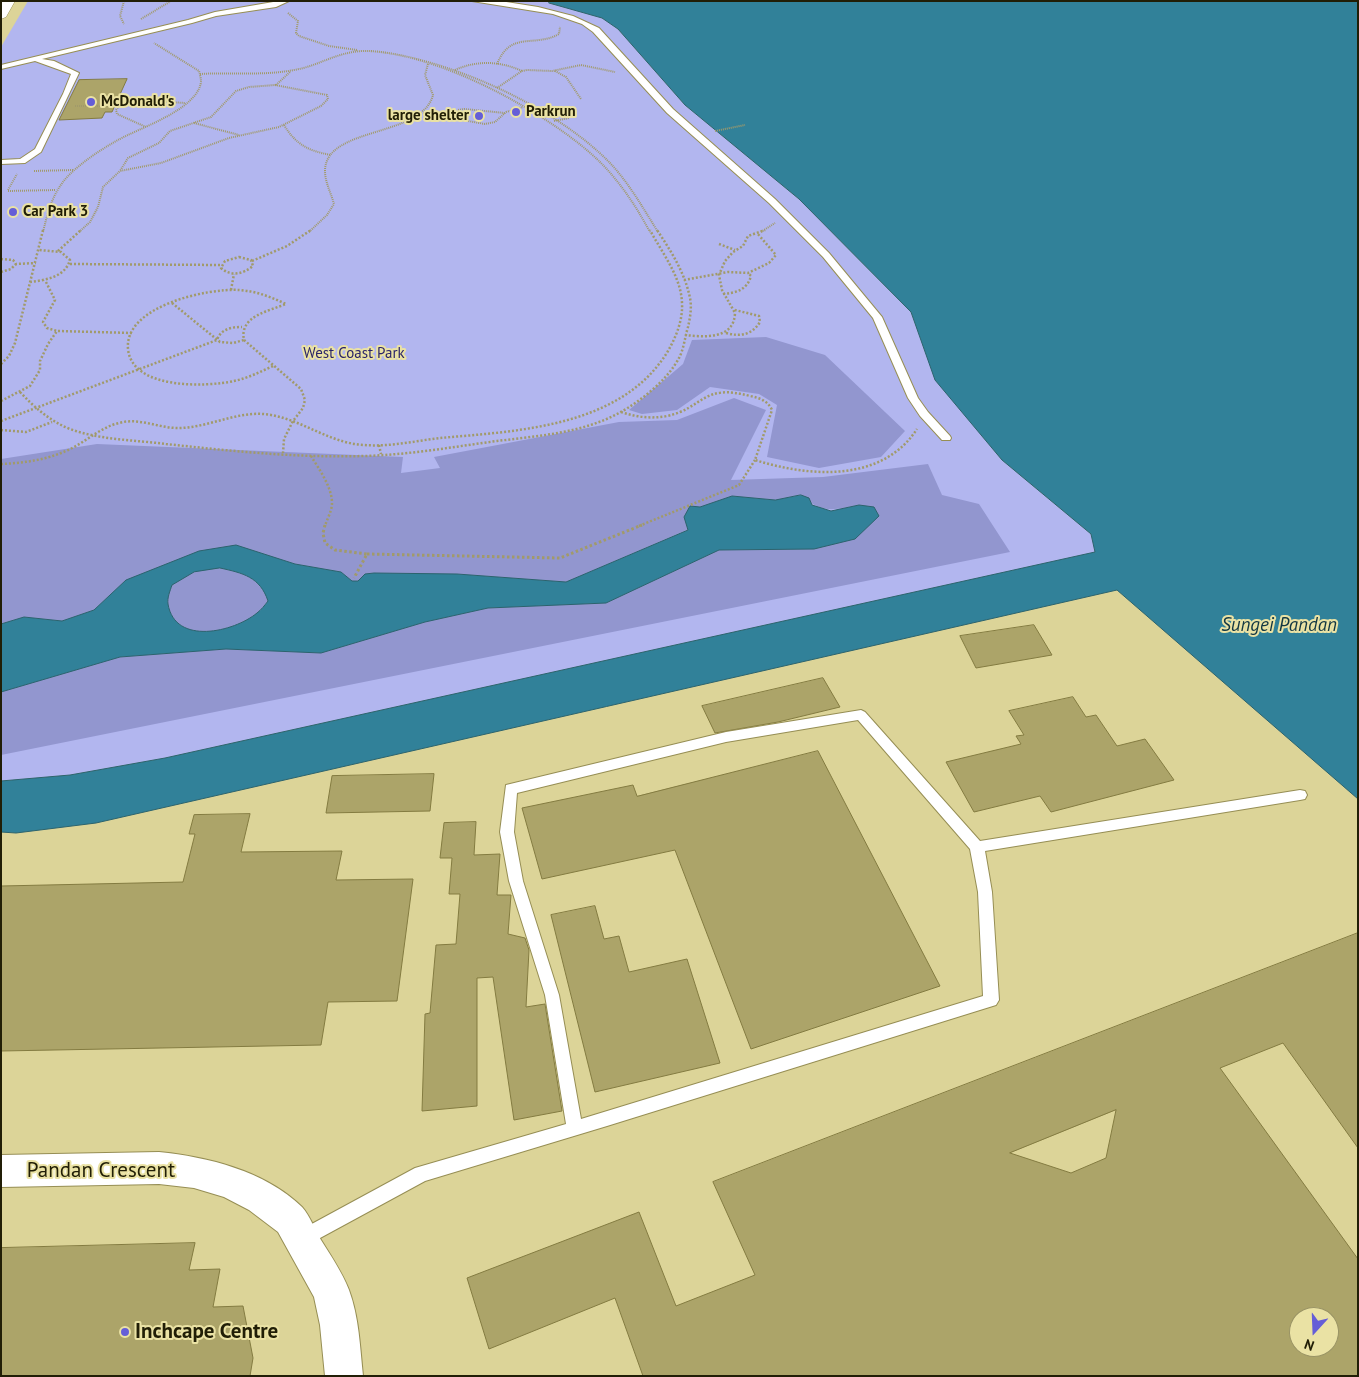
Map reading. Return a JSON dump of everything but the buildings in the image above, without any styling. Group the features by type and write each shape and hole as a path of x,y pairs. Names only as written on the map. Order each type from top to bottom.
{"highway":[{"path":"1,14 8,1"}],"street":[{"name":"Pandan Crescent","path":"1,1171 159,1168 194,1172 231,1183 261,1198 290,1220 331,1291 339,1325 344,1376"}],"lane":[{"path":"1,68 136,32 190,22 216,14 276,5 286,1"},
{"path":"475,1 509,4 563,15 586,23 596,30 670,111 782,212 826,255 877,317 913,398 924,414 946,438"},
{"path":"1,58 20,59 76,48"},
{"path":"1,162 22,160 38,150 76,73 51,62 29,60"},
{"path":"301,1239 421,1174 575,1128 991,1000 985,892 977,847 906,763 861,715 726,737 511,789 507,832 512,862 516,881 552,995 575,1128"},
{"path":"977,847 1300,795"}],"path":[{"path":"1,364 9,356 15,343 40,250 49,208 56,190 74,170 106,147 146,127 186,103 200,86 200,74 190,64 126,26 120,16 124,1"},
{"path":"136,32 146,15 171,1"},
{"path":"1,464 43,459 68,450 112,425 130,421 186,428 257,414 271,414 350,444 379,445 539,425 585,414 614,401 637,387 666,355 675,336 682,312 681,292 645,221 616,179 597,159 569,137 524,107 472,82 428,64 402,56 329,46 302,37 296,33 298,21 276,5"},
{"path":"497,64 503,52 512,44 526,40 549,39 557,36 561,32 559,24 563,15"},
{"path":"20,392 34,408 52,422 74,432 93,436 311,456 381,454 499,441 579,429 620,412 669,372 680,355 690,316 690,299 677,260 633,192 604,158 554,121 522,101 454,70 407,54 385,51 364,51 338,55 290,71 200,74"},
{"path":"252,261 300,239 327,216 334,204 324,169 331,155 351,141 406,122 423,112 434,98 425,74 428,64"},
{"path":"454,70 473,64 497,64 522,71 554,70 578,65 636,74"},
{"path":"554,70 566,77 581,99"},
{"path":"275,85 290,71"},
{"path":"497,88 522,71"},
{"path":"58,250 90,222 98,207 103,187 120,171 128,158 159,143 170,131 214,115 232,94 238,90 254,86 275,85 327,95 328,99 320,106 302,113 284,125 240,135 161,163 120,171"},
{"path":"59,107 119,106 126,102 139,100 186,103"},
{"path":"119,106 116,110 118,114 146,127"},
{"path":"452,118 458,110 464,109 505,113 524,107"},
{"path":"423,112 493,123 505,113"},
{"path":"554,121 569,118"},
{"path":"193,122 240,135"},
{"path":"284,125 292,140 298,146 331,155"},
{"path":"698,135 744,125"},
{"path":"28,171 74,170"},
{"path":"10,172 19,171 8,191 56,190"},
{"path":"726,333 734,320 735,310 723,294 719,274 726,261 736,250 744,245 748,236 772,226 782,212"},
{"path":"684,280 719,274 748,273 769,263 776,255 758,233"},
{"path":"719,244 736,250"},
{"path":"40,250 58,250 68,256 70,264"},
{"path":"30,282 45,280 61,273 70,264 222,265 228,260 239,257 252,261"},
{"path":"1,259 13,260 16,264"},
{"path":"222,265 221,268 224,272 234,274 249,269 254,264 252,261"},
{"path":"1,272 11,269 16,264 36,263"},
{"path":"723,294 734,293 746,287 750,282 751,276 748,273"},
{"path":"231,290 234,274"},
{"path":"45,280 54,300 44,322 47,328 58,331 132,333"},
{"path":"273,366 232,381 200,385 159,379 139,369 128,349 132,333 147,316 163,306 200,294 231,290 261,294 286,304 248,320 242,327 241,333 244,340 301,389 306,400 284,439 284,453"},
{"path":"172,303 217,340 229,344 244,340"},
{"path":"685,335 708,337 726,333 740,335 757,329 760,322 759,316 735,310"},
{"path":"217,340 218,335 225,330 242,327"},
{"path":"1,401 30,386 40,370 40,361 48,344 58,331"},
{"path":"1,421 217,340"},
{"path":"311,456 324,477 332,504 323,532 325,543 335,550 367,554 560,558 739,484 755,460 765,436 772,410 768,403 757,398 743,394 720,392 706,396 680,412 666,416 639,417 620,412"},
{"path":"1,430 26,432 52,422"},
{"path":"755,460 784,469 808,471 855,470 880,462 894,455 914,437"},
{"path":"379,445 381,454"},
{"path":"354,578 367,554"}],"green space":[{"name":"West Coast Park","path":"28,1 550,1 549,3 602,18 618,29 685,105 799,199 911,312 936,380 1002,460 1091,534 1096,552 165,758 70,775 1,781 1,47"}],"shaded area":[{"path":"766,337 825,355 905,431 881,457 819,468 767,457 777,405 759,394 710,387 677,410 642,414 629,410 683,364 692,340"},
{"path":"734,398 766,410 731,480 823,477 928,464 942,495 979,504 1010,552 1,755 1,692 120,657 226,649 321,653 425,622 488,608 606,603 719,550 814,549 859,505 828,509 815,505 801,495 775,500 732,496 700,507 689,529 566,582 457,574 352,581 341,572 295,564 236,546 126,580 94,610 62,621 24,617 1,624 1,459 97,444 403,457 401,473 440,468 434,457 619,422 677,420"},
{"path":"220,568 243,574 255,581 268,601 258,613 235,626 207,631 193,630 182,626 173,617 168,604 171,585 194,572"}],"water":[{"name":"Sungei Pandan","path":"550,1 1358,1 1358,799 1117,590 96,823 16,833 1,832 1,781 70,775 165,758 1095,552 1091,534 1002,460 935,380 911,312 799,199 685,105 618,29 602,18 549,3"},
{"path":"801,495 809,498 812,505 831,511 859,505 874,507 879,516 855,539 814,549 719,550 606,603 488,608 425,622 321,653 226,649 120,657 1,692 1,624 24,617 62,621 94,610 126,580 199,551 236,545 295,564 341,572 352,581 358,581 365,574 374,573 457,574 566,582 688,530 684,517 690,506 700,507 732,496 775,500","holes":["220,568 250,577 260,586 268,601 247,620 221,630 193,630 182,626 173,617 168,604 172,585 194,572"]}],"place":[{"name":"McDonald's","path":"91,102"},
{"name":"Parkrun","path":"516,112"},
{"name":"large shelter","path":"479,116"},
{"name":"Car Park 3","path":"13,212"},
{"name":"Inchcape Centre","path":"125,1332"}]}
